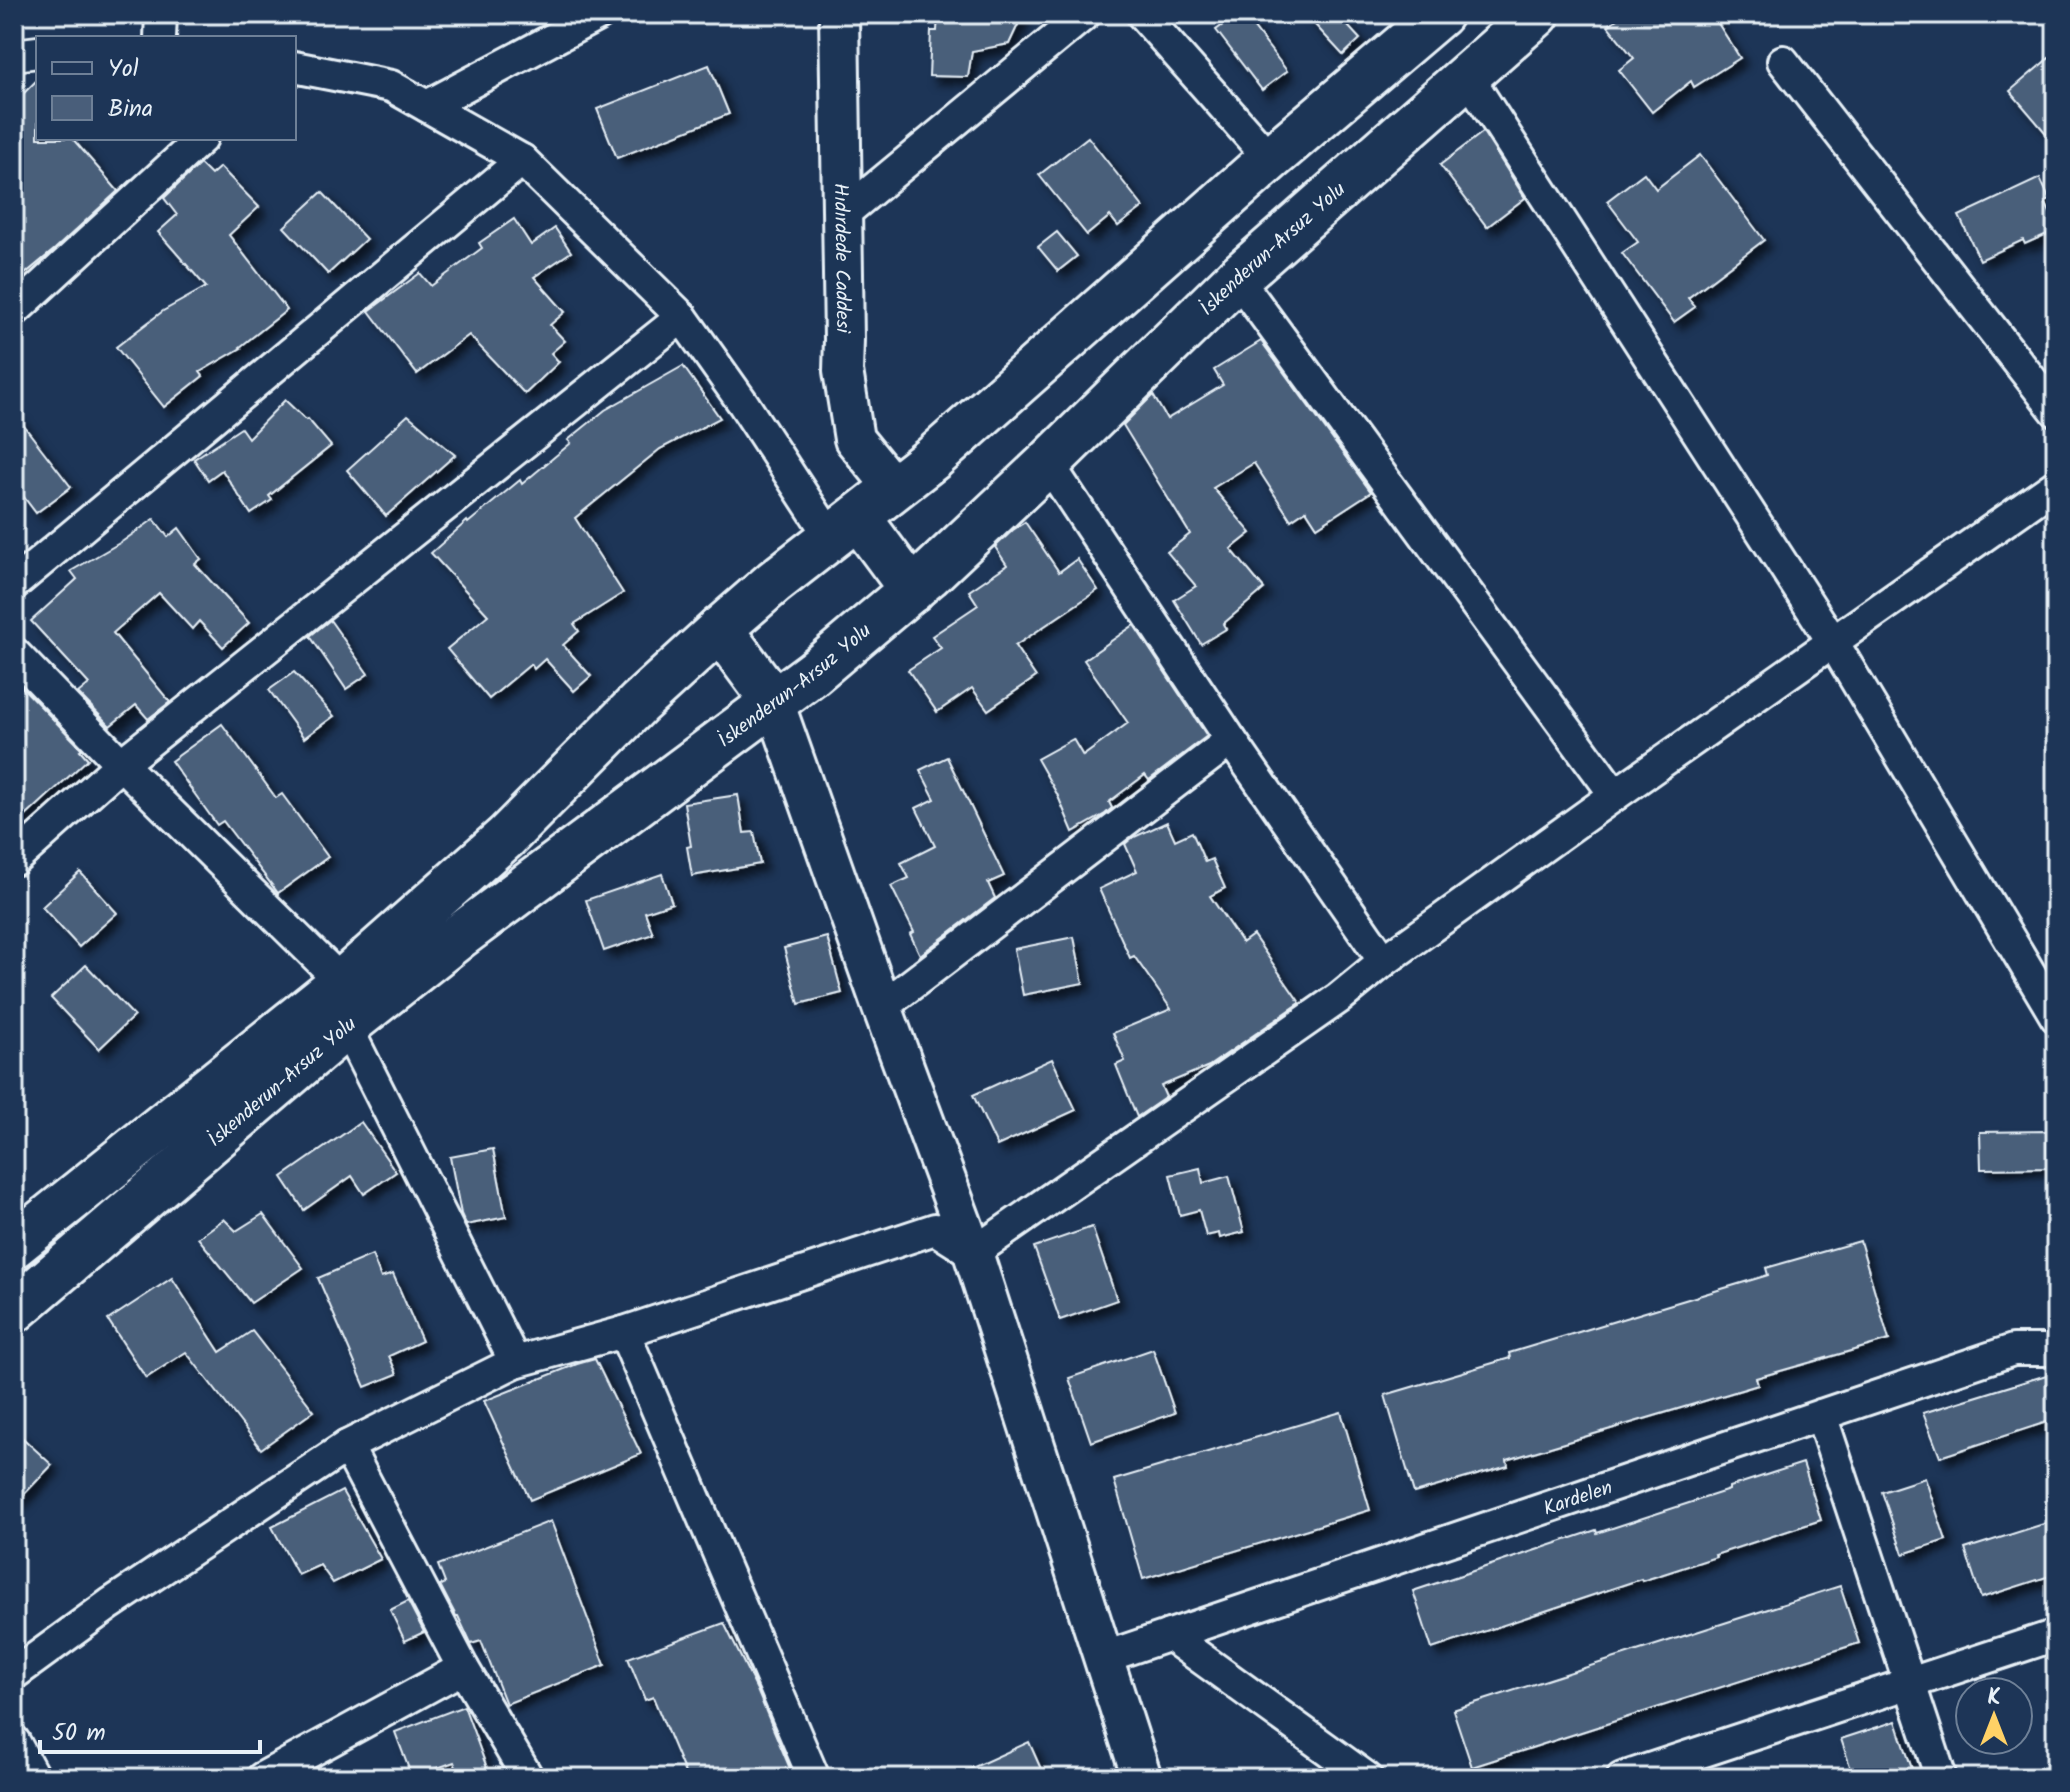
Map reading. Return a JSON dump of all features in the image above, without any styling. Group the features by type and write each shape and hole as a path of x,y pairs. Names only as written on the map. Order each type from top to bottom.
{"main road":[{"name":"İskenderun-Arsuz Yolu","path":"14,1245 342,982 506,837 639,703 720,629 774,582 933,458 1270,159 1440,14"},
{"name":"İskenderun-Arsuz Yolu","path":"14,1310 346,1026 461,935 849,644 912,590 1048,463 1237,278 1537,14"},
{"path":"844,528 912,590"},
{"path":"720,629 774,702"}],"street":[{"path":"160,36 161,14"},
{"path":"427,106 600,14"},
{"name":"Hıdırdede Caddesi","path":"839,14 843,371 854,439 894,488"},
{"path":"841,216 1059,25 1085,14"},
{"path":"1142,14 1270,159"},
{"path":"14,55 36,52"},
{"path":"1783,61 2056,411"},
{"path":"296,67 391,86 522,160 682,317 743,403 844,528"},
{"path":"1467,75 1833,642 2056,1017"},
{"path":"14,311 200,140"},
{"path":"14,584 522,160"},
{"path":"1237,278 1615,795"},
{"path":"14,860 121,764 682,317"},
{"path":"1048,463 1231,740 1384,961"},
{"path":"973,1253 1339,998 1384,961 1615,795 2056,485"},
{"path":"14,653 121,764 342,982"},
{"path":"774,702 973,1253 1142,1778"},
{"path":"882,1007 1231,740"},
{"path":"346,1026 515,1362"},
{"path":"14,1674 110,1604 347,1446 515,1362 624,1332 935,1229 973,1253"},
{"path":"624,1332 814,1778"},
{"name":"Kardelen","path":"1102,1658 2013,1350 2056,1350"},
{"path":"1821,1415 1941,1778"},
{"path":"347,1446 463,1668 528,1778"},
{"path":"1169,1635 1367,1778"},
{"path":"1622,1778 2056,1635"},
{"path":"262,1778 463,1668"},
{"path":"14,1741 34,1778"}],"building":[{"path":"938,14 1023,14 1009,44 972,51 968,77 929,76 931,31 937,31"},
{"path":"1238,14 1243,14 1287,71 1262,90 1216,30"},
{"path":"1305,14 1337,14 1360,39 1343,55"},
{"path":"1623,14 1712,14 1740,58 1694,87 1691,81 1652,112 1619,70 1634,58 1608,26"},
{"path":"2056,52 2056,145 2010,91"},
{"path":"709,65 729,114 617,158 597,109"},
{"path":"36,81 36,140 74,140 118,191 14,283 14,103"},
{"path":"1483,132 1525,198 1487,227 1440,165"},
{"path":"1088,137 1143,207 1118,226 1110,216 1087,235 1039,175"},
{"path":"1700,155 1764,240 1688,298 1695,307 1674,322 1622,253 1638,242 1607,201 1644,173 1656,189"},
{"path":"200,164 211,175 220,167 259,207 229,235 287,310 241,348 200,372 203,376 164,407 116,347 163,311 206,287 158,232 177,215 164,198"},
{"path":"2040,178 2050,200 2045,202 2056,230 2025,244 2023,240 1980,260 1959,216"},
{"path":"322,192 366,239 328,274 284,227"},
{"path":"514,219 531,245 555,228 571,252 534,277 565,312 550,325 565,341 551,353 559,362 525,394 469,335 417,374 369,311 420,273 431,286 482,248 479,243"},
{"path":"1057,232 1077,256 1058,271 1038,247"},
{"path":"1261,341 1371,492 1317,527 1306,510 1291,520 1254,463 1213,488 1251,533 1231,549 1264,589 1223,624 1226,629 1201,644 1174,600 1196,586 1167,552 1190,534 1123,425 1153,395 1167,419 1223,385 1214,370"},
{"path":"683,366 720,418 660,449 575,518 623,593 574,624 579,631 563,645 591,676 574,691 545,659 534,669 531,664 489,699 447,649 488,615 431,553 520,480 522,484 605,410"},
{"path":"285,400 308,419 331,446 269,496 272,500 251,514 222,470 208,480 194,459 241,428 248,438"},
{"path":"14,413 71,487 36,513 14,484"},
{"path":"408,415 455,455 386,516 347,470"},
{"path":"154,519 168,537 179,528 201,559 195,564 249,623 223,647 199,621 192,629 159,593 113,633 170,702 148,719 136,705 110,726 78,693 89,684 31,621 77,579 71,571"},
{"path":"1025,522 1059,572 1077,559 1098,590 1015,646 1036,677 988,710 972,688 937,712 908,670 941,648 932,636 978,605 969,591 1007,565 995,547"},
{"path":"330,620 368,674 346,689 310,636"},
{"path":"1134,625 1207,736 1149,780 1145,775 1109,802 1112,808 1105,814 1073,832 1057,794 1037,759 1073,739 1083,756 1128,723 1084,660"},
{"path":"294,672 334,716 304,738 269,690"},
{"path":"14,679 88,759 14,827"},
{"path":"222,724 276,798 282,794 328,857 278,893 223,821 217,825 171,761"},
{"path":"947,757 1004,876 988,883 995,898 920,955 910,934 914,932 891,886 909,878 901,863 935,846 916,808 935,799 920,770"},
{"path":"738,795 744,833 754,832 760,864 692,876 684,803"},
{"path":"1167,822 1175,840 1192,832 1205,862 1212,859 1225,888 1210,896 1242,943 1253,935 1300,1003 1209,1066 1161,1086 1166,1097 1137,1117 1116,1065 1125,1061 1113,1033 1171,1009 1134,956 1130,958 1099,889 1137,871 1125,844"},
{"path":"80,872 117,913 79,947 42,907"},
{"path":"662,874 672,903 645,912 653,934 604,951 586,900"},
{"path":"827,937 842,993 799,1004 784,948"},
{"path":"1074,937 1083,983 1023,995 1014,949"},
{"path":"86,965 134,1016 99,1049 51,998"},
{"path":"1052,1059 1076,1110 997,1146 973,1095"},
{"path":"361,1122 396,1172 364,1194 352,1176 304,1210 282,1177"},
{"path":"2047,1131 2048,1168 1981,1169 1980,1132"},
{"path":"493,1149 506,1217 466,1225 450,1157"},
{"path":"1200,1168 1203,1183 1229,1176 1244,1232 1220,1238 1219,1233 1206,1236 1199,1210 1180,1215 1170,1175"},
{"path":"263,1214 303,1268 251,1303 198,1238 224,1219 236,1231"},
{"path":"1092,1227 1117,1300 1060,1320 1034,1247"},
{"path":"1860,1241 1889,1340 1756,1378 1758,1385 1507,1460 1508,1466 1414,1493 1385,1395 1510,1358 1509,1353 1768,1275 1766,1268"},
{"path":"372,1255 381,1278 393,1274 422,1341 389,1356 397,1374 365,1387 318,1278"},
{"path":"172,1278 220,1352 252,1331 314,1411 261,1449 186,1352 146,1378 108,1320"},
{"path":"1153,1349 1175,1413 1091,1442 1069,1378"},
{"path":"595,1359 641,1454 530,1500 484,1401"},
{"path":"2056,1372 2056,1419 1940,1457 1923,1413"},
{"path":"1341,1412 1370,1510 1143,1579 1114,1480"},
{"path":"14,1430 52,1465 14,1505"},
{"path":"1803,1463 1821,1520 1432,1649 1413,1591 1729,1490 1729,1487"},
{"path":"1925,1478 1946,1540 1903,1554 1882,1492"},
{"path":"342,1491 381,1559 333,1583 320,1565 298,1575 272,1527"},
{"path":"2056,1520 2056,1574 1981,1598 1965,1549"},
{"path":"551,1521 605,1665 506,1704 481,1641 471,1644 440,1585 445,1583 438,1565"},
{"path":"1840,1586 1859,1643 1472,1767 1453,1710"},
{"path":"408,1601 424,1632 405,1641 390,1610"},
{"path":"724,1623 757,1690 794,1778 687,1778 653,1697 645,1700 628,1658"},
{"path":"464,1706 487,1768 460,1778 454,1762 412,1777 395,1732"},
{"path":"1896,1721 1915,1778 1854,1778 1841,1739"},
{"path":"1029,1742 1045,1778 950,1778"}]}
